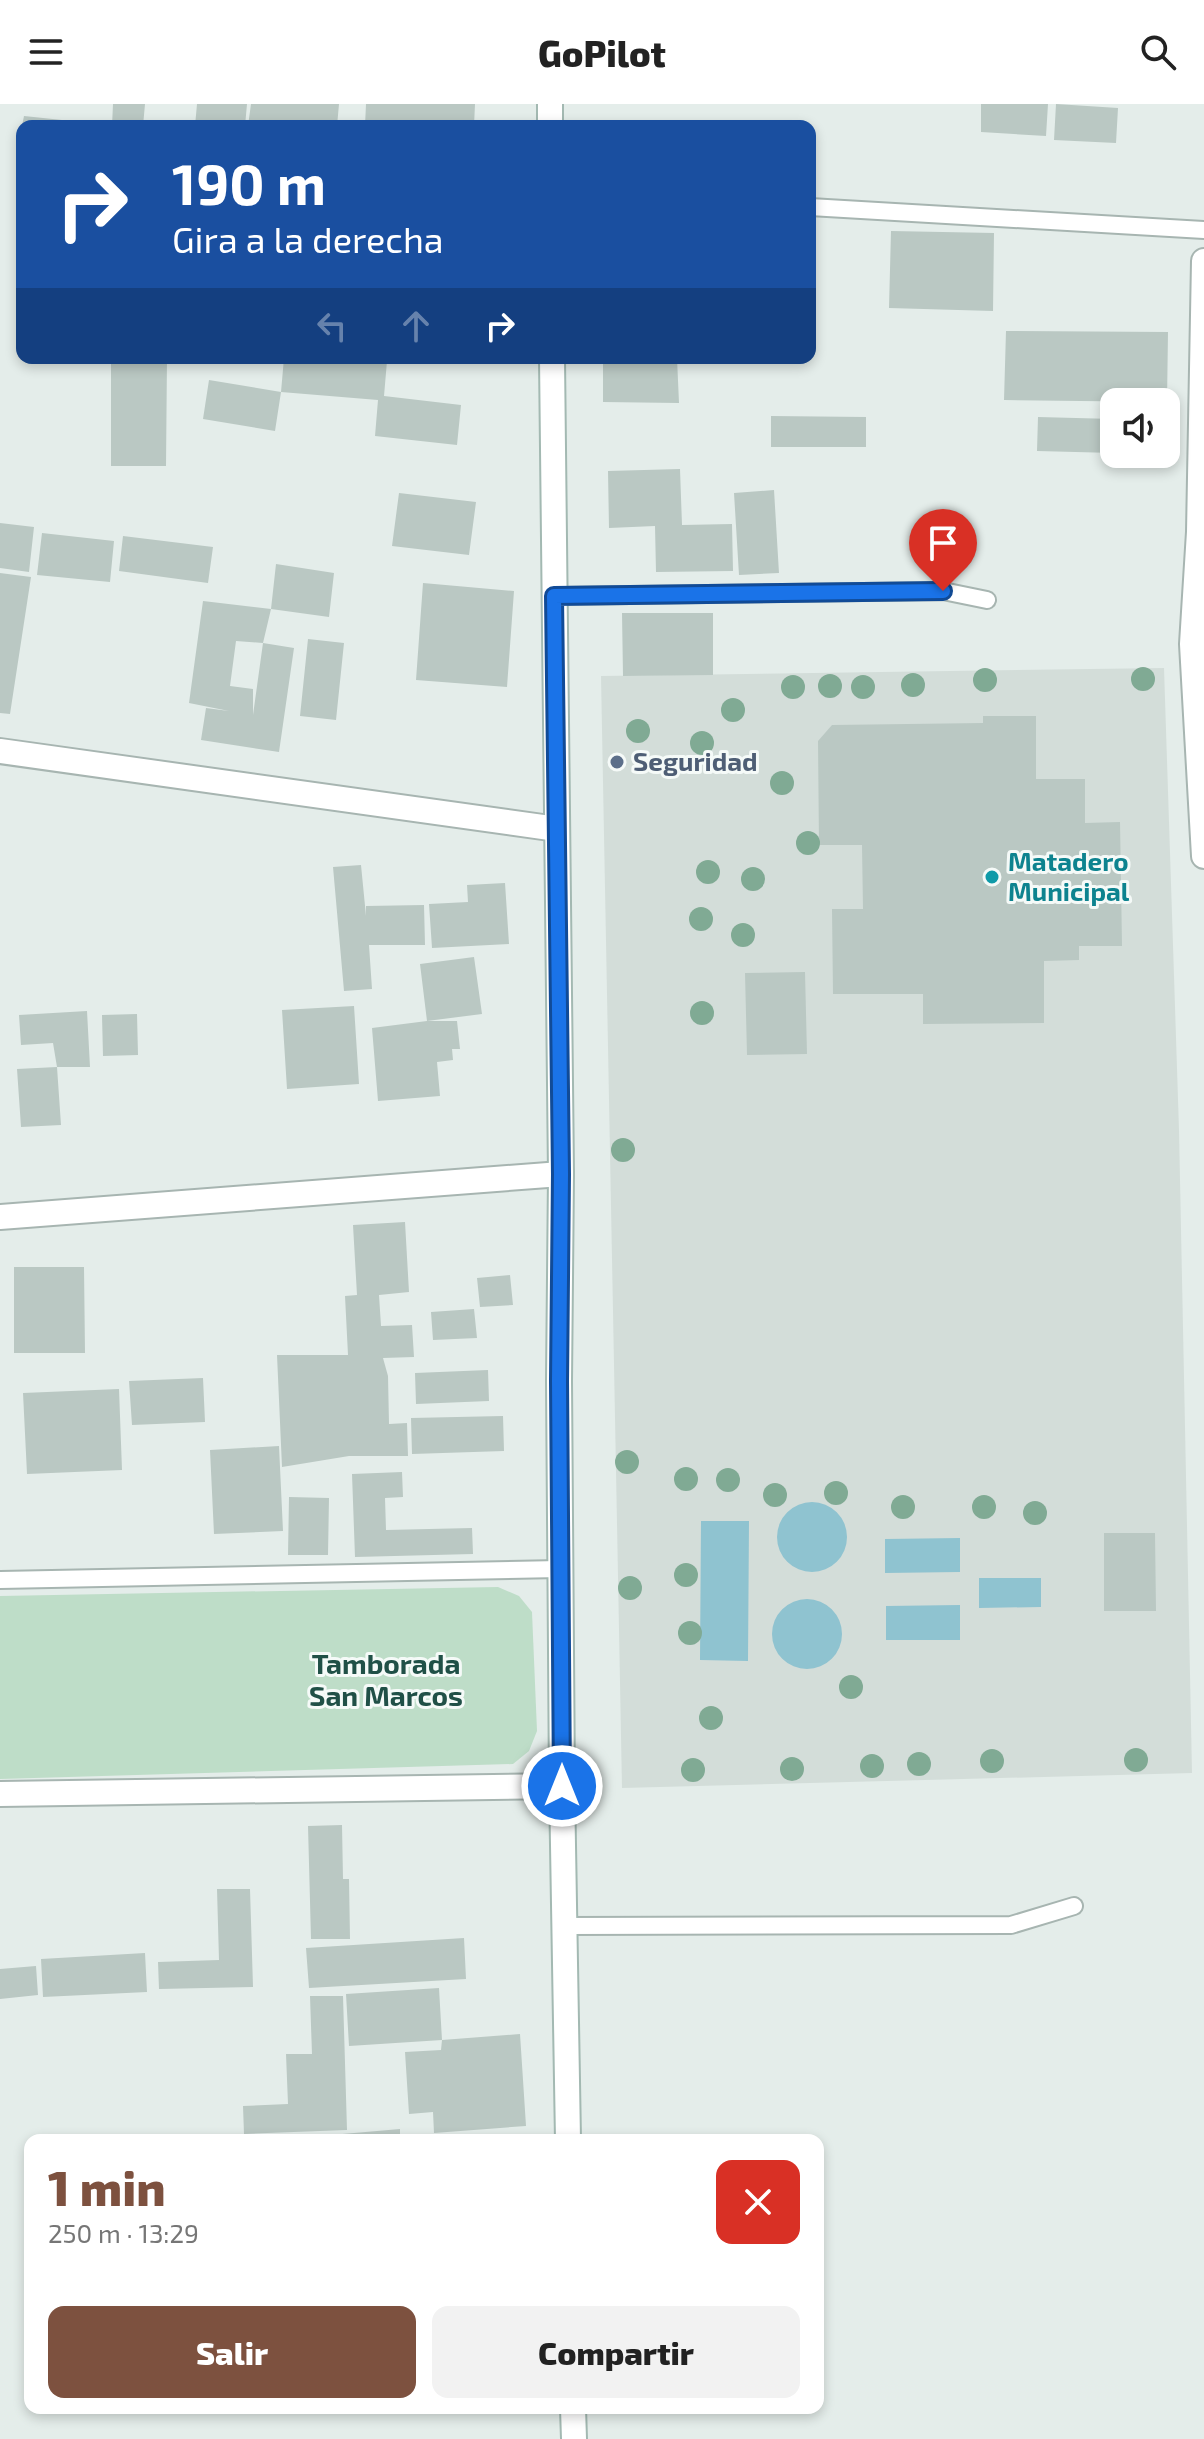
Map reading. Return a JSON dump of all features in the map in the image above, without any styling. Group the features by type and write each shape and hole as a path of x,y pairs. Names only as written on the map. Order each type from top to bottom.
{"street":[{"path":"1204,261 1202,532 1192,644 1204,856"},
{"path":"552,364 561,1174 560,1569 568,2134"},
{"path":"0,751 557,829"},
{"path":"0,1217 561,1174"},
{"path":"0,1794 562,1786"},
{"path":"573,2414 574,2439"}],"lane":[{"path":"816,207 1204,230"},
{"path":"554,596 943,591 987,600"},
{"path":"0,1580 560,1569"},
{"path":"564,1926 1011,1925 1074,1906"}],"shaded area":[{"name":"Matadero Municipal","path":"1164,668 1179,1130 1192,1773 622,1788 601,676"}],"green space":[{"path":"498,1587 519,1596 532,1612 537,1731 529,1751 513,1764 0,1779 0,1596"}],"water":[{"path":"819,1502 841,1517 847,1537 845,1551 837,1562 826,1570 805,1572 787,1562 779,1551 777,1530 787,1512 798,1504"},
{"path":"701,1521 749,1521 748,1661 700,1660"},
{"path":"960,1538 960,1572 885,1573 885,1539"},
{"path":"979,1578 1041,1578 1041,1607 979,1608"},
{"path":"814,1599 836,1614 842,1634 840,1648 832,1659 821,1667 800,1669 782,1659 774,1648 772,1627 782,1609 793,1601"},
{"path":"960,1605 960,1640 886,1640 886,1606"}],"building":[{"path":"113,104 145,104 144,120 112,120"},
{"path":"197,104 247,104 246,120 196,120"},
{"path":"251,104 339,104 338,120 249,120"},
{"path":"366,104 475,104 474,120 365,120"},
{"path":"981,104 1048,104 1046,136 981,132"},
{"path":"1056,104 1118,108 1116,143 1054,140"},
{"path":"24,116 62,120 23,120"},
{"path":"891,231 994,233 993,311 889,308"},
{"path":"1006,331 1168,332 1167,388 1100,388 1100,401 1004,400"},
{"path":"111,364 167,364 166,466 111,466"},
{"path":"283,364 387,364 384,396 461,405 457,445 375,436 378,400 281,392"},
{"path":"603,364 677,364 679,403 603,402"},
{"path":"209,380 281,392 275,431 203,419"},
{"path":"771,416 866,417 866,447 771,447"},
{"path":"1038,417 1100,419 1100,453 1037,451"},
{"path":"680,469 682,525 732,524 733,571 656,572 655,526 609,528 608,471"},
{"path":"774,490 779,573 739,575 734,493"},
{"path":"399,493 476,502 469,555 392,546"},
{"path":"0,523 34,527 29,572 0,568"},
{"path":"42,533 114,541 110,582 37,575"},
{"path":"123,536 213,547 208,583 119,571"},
{"path":"276,564 334,573 329,617 271,609"},
{"path":"0,573 31,577 10,714 0,713"},
{"path":"423,583 514,591 507,687 416,680"},
{"path":"203,601 271,609 263,643 294,648 279,752 201,740 206,708 229,711 189,703","holes":["236,641 263,643 253,715 253,689 230,686"]},
{"path":"622,613 713,613 713,675 623,676"},
{"path":"308,639 344,643 336,720 300,716"},
{"name":"Matadero Municipal","path":"983,716 1036,716 1036,779 1085,779 1085,823 1120,822 1122,946 1079,946 1079,960 1044,961 1044,1023 923,1024 923,994 833,994 832,909 863,909 862,845 819,845 818,741 832,725 983,723"},
{"path":"361,865 366,916 366,906 424,905 425,945 369,945 372,989 344,991 333,867"},
{"path":"505,883 509,944 432,948 429,904 468,902 467,885"},
{"path":"474,957 482,1014 427,1021 420,964"},
{"path":"805,972 807,1054 747,1055 745,973"},
{"path":"354,1006 359,1084 287,1089 282,1010"},
{"path":"87,1011 90,1067 57,1067 53,1043 21,1045 19,1015"},
{"path":"137,1014 138,1055 103,1056 102,1015"},
{"path":"427,1021 457,1021 460,1049 452,1049 453,1060 437,1062 440,1096 378,1101 372,1028"},
{"path":"57,1067 61,1125 21,1127 17,1069"},
{"path":"405,1222 409,1292 379,1295 381,1326 412,1325 414,1357 383,1358 388,1376 389,1424 407,1423 408,1456 349,1456 282,1467 277,1355 348,1355 345,1296 357,1295 353,1225"},
{"path":"14,1267 84,1267 85,1353 14,1353"},
{"path":"510,1275 513,1305 480,1307 477,1278"},
{"path":"474,1309 477,1338 433,1340 431,1312"},
{"path":"488,1370 489,1401 416,1404 415,1373"},
{"path":"203,1378 205,1422 132,1425 129,1381"},
{"path":"119,1389 122,1470 27,1474 23,1393"},
{"path":"503,1416 504,1451 412,1454 411,1418"},
{"path":"279,1446 283,1531 214,1534 210,1450"},
{"path":"402,1472 403,1497 385,1498 386,1530 472,1528 473,1554 355,1557 352,1474"},
{"path":"289,1497 329,1498 328,1555 288,1555"},
{"path":"1104,1533 1155,1533 1156,1611 1104,1611"},
{"path":"342,1825 343,1879 349,1879 350,1939 311,1939 308,1826"},
{"path":"217,1889 250,1889 253,1987 159,1989 158,1962 219,1960"},
{"path":"464,1938 466,1979 309,1988 306,1948"},
{"path":"145,1953 147,1992 43,1997 41,1959"},
{"path":"36,1966 38,1995 0,1999 0,1969"},
{"path":"439,1988 442,2040 349,2046 346,1994"},
{"path":"310,1996 343,1996 347,2130 244,2134 243,2106 288,2104 286,2054 312,2054"},
{"path":"520,2034 526,2126 434,2133 433,2112 409,2114 405,2052 441,2050 442,2040"},
{"path":"400,2129 400,2134 342,2134"}],"place":[{"name":"Seguridad","path":"617,762"},
{"name":"Matadero Municipal","path":"992,877"}],"district":[{"name":"Tamborada San Marcos","path":"386,1680"}],"route":[{"path":"562,1786 561,1174 554,596 943,591"}]}
